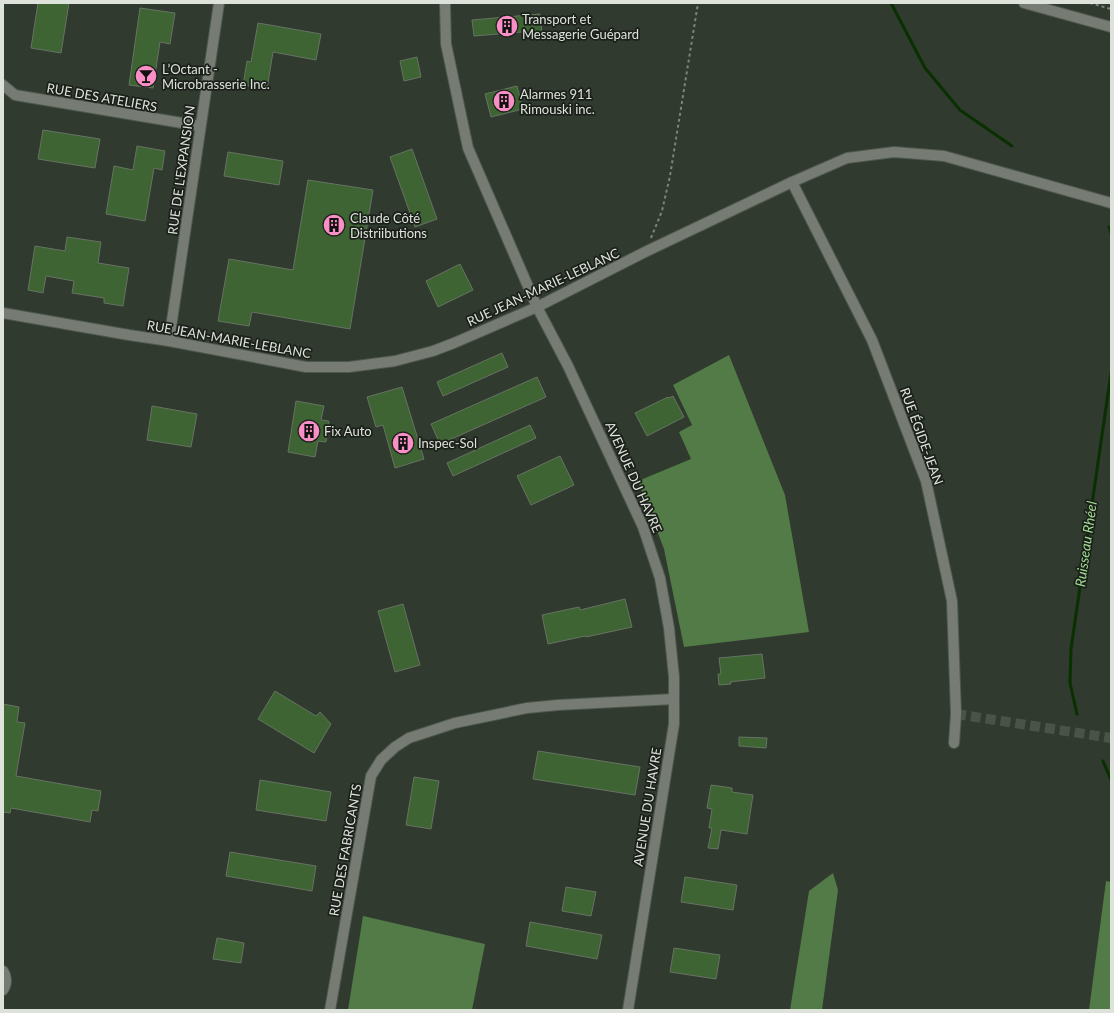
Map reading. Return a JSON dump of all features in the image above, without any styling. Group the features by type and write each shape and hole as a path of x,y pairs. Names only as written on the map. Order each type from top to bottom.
{"street":[{"name":"RUE DE L'EXPANSION","path":"169,340 200,126 220,3"},
{"name":"AVENUE DU HAVRE","path":"445,3 446,44 468,148 537,307 568,366 643,526 660,578 668,621 674,677 674,724 628,1010"},
{"path":"1024,3 1111,26"},
{"name":"RUE DES ATELIERS","path":"3,85 15,95 200,126"},
{"path":"792,182 847,158 894,152 944,156 1111,203"},
{"name":"RUE JEAN-MARIE-LEBLANC","path":"3,313 128,335 169,340 306,367 349,367 395,361 434,351 537,307 645,252 792,182"},
{"name":"RUE ÉGIDE-JEAN","path":"792,182 872,340 926,481 952,601 956,714 954,743"},
{"name":"RUE DES FABRICANTS","path":"330,1010 371,776 381,760 396,746 409,738 455,723 527,708 674,699"},
{"path":"3,971 6,975 6,985 3,990"}],"path":[{"path":"645,252 662,211 670,176 698,3"},
{"path":"1090,3 1111,9"}],"green space":[{"path":"729,355 785,495 809,632 684,647 664,549 638,481 691,459 679,432 692,425 673,385"},
{"path":"833,873 838,890 822,1010 790,1010 809,891"},
{"path":"1106,881 1111,882 1111,1010 1089,1010"},
{"path":"363,916 485,944 472,1010 348,1010"}],"building":[{"path":"38,3 69,3 61,53 31,48"},
{"path":"140,8 175,13 170,44 160,42 153,88 129,85"},
{"name":"Transport et Messagerie Guépard","path":"540,14 542,33 523,35 522,32 474,36 472,20"},
{"path":"258,23 321,34 316,60 273,52 267,89 243,85 247,61 251,62"},
{"path":"417,57 421,77 404,81 400,61"},
{"name":"Alarmes 911 Rimouski inc.","path":"517,86 523,109 491,117 485,94"},
{"path":"43,130 100,139 95,168 38,159"},
{"path":"137,146 165,151 162,170 154,168 145,221 106,214 114,166 133,170"},
{"path":"412,149 437,219 415,227 390,157"},
{"path":"228,152 283,161 279,185 224,176"},
{"name":"Claude Côté Distriibutions","path":"308,180 373,190 350,329 252,312 249,326 218,321 229,259 293,270"},
{"path":"67,237 101,242 98,263 129,268 123,306 104,303 104,298 72,293 74,281 46,276 43,293 28,290 35,246 65,251"},
{"path":"460,264 473,290 438,307 426,281"},
{"path":"502,353 508,367 443,396 437,382"},
{"path":"537,377 546,397 440,444 431,424"},
{"name":"Inspec-Sol","path":"402,387 424,459 395,468 383,425 376,427 367,397"},
{"path":"673,396 684,417 647,436 635,413"},
{"name":"Fix Auto","path":"296,401 324,406 321,420 329,421 326,442 318,441 315,457 288,452"},
{"path":"152,406 197,414 191,447 147,440"},
{"path":"530,425 536,438 453,476 447,463"},
{"path":"560,456 574,485 531,505 517,476"},
{"path":"625,599 632,627 548,644 542,615 579,607 580,610"},
{"path":"403,604 420,665 395,672 378,611"},
{"path":"762,654 765,678 730,682 731,684 719,685 718,674 721,674 719,658"},
{"path":"275,691 316,716 320,712 331,724 314,753 258,719"},
{"path":"3,704 19,707 17,722 25,723 16,776 101,791 98,811 92,810 90,822 11,808 10,813 3,812"},
{"path":"739,737 767,738 766,748 739,746"},
{"path":"538,751 640,767 635,795 533,779"},
{"path":"414,777 439,781 431,829 406,825"},
{"path":"260,780 331,792 326,821 256,810"},
{"path":"711,785 732,788 732,792 753,795 747,834 721,830 718,849 708,848 712,828 709,828 712,809 707,808"},
{"path":"230,852 316,866 312,891 226,876"},
{"path":"685,877 737,885 733,910 681,902"},
{"path":"566,887 596,892 591,916 562,911"},
{"path":"530,922 602,935 597,959 526,946"},
{"path":"217,938 244,943 241,963 213,959"},
{"path":"674,948 720,955 716,979 670,972"}],"waterway":[{"name":"Ruisseau Rhéel","path":"891,3 925,68 960,110 1012,146"},
{"name":"Ruisseau Rhéel","path":"1109,227 1111,233"},
{"name":"Ruisseau Rhéel","path":"1077,714 1070,683 1071,649 1111,373"},
{"name":"Ruisseau Rhéel","path":"1103,761 1111,780"}],"tunnel":[{"path":"956,714 1111,738"}],"place":[{"name":"Transport et Messagerie Guépard","path":"507,26"},
{"name":"L’Octant - Microbrasserie Inc.","path":"146,76"},
{"name":"Alarmes 911 Rimouski inc.","path":"504,101"},
{"name":"Claude Côté Distriibutions","path":"334,225"},
{"name":"Fix Auto","path":"309,431"},
{"name":"Inspec-Sol","path":"403,443"}]}
